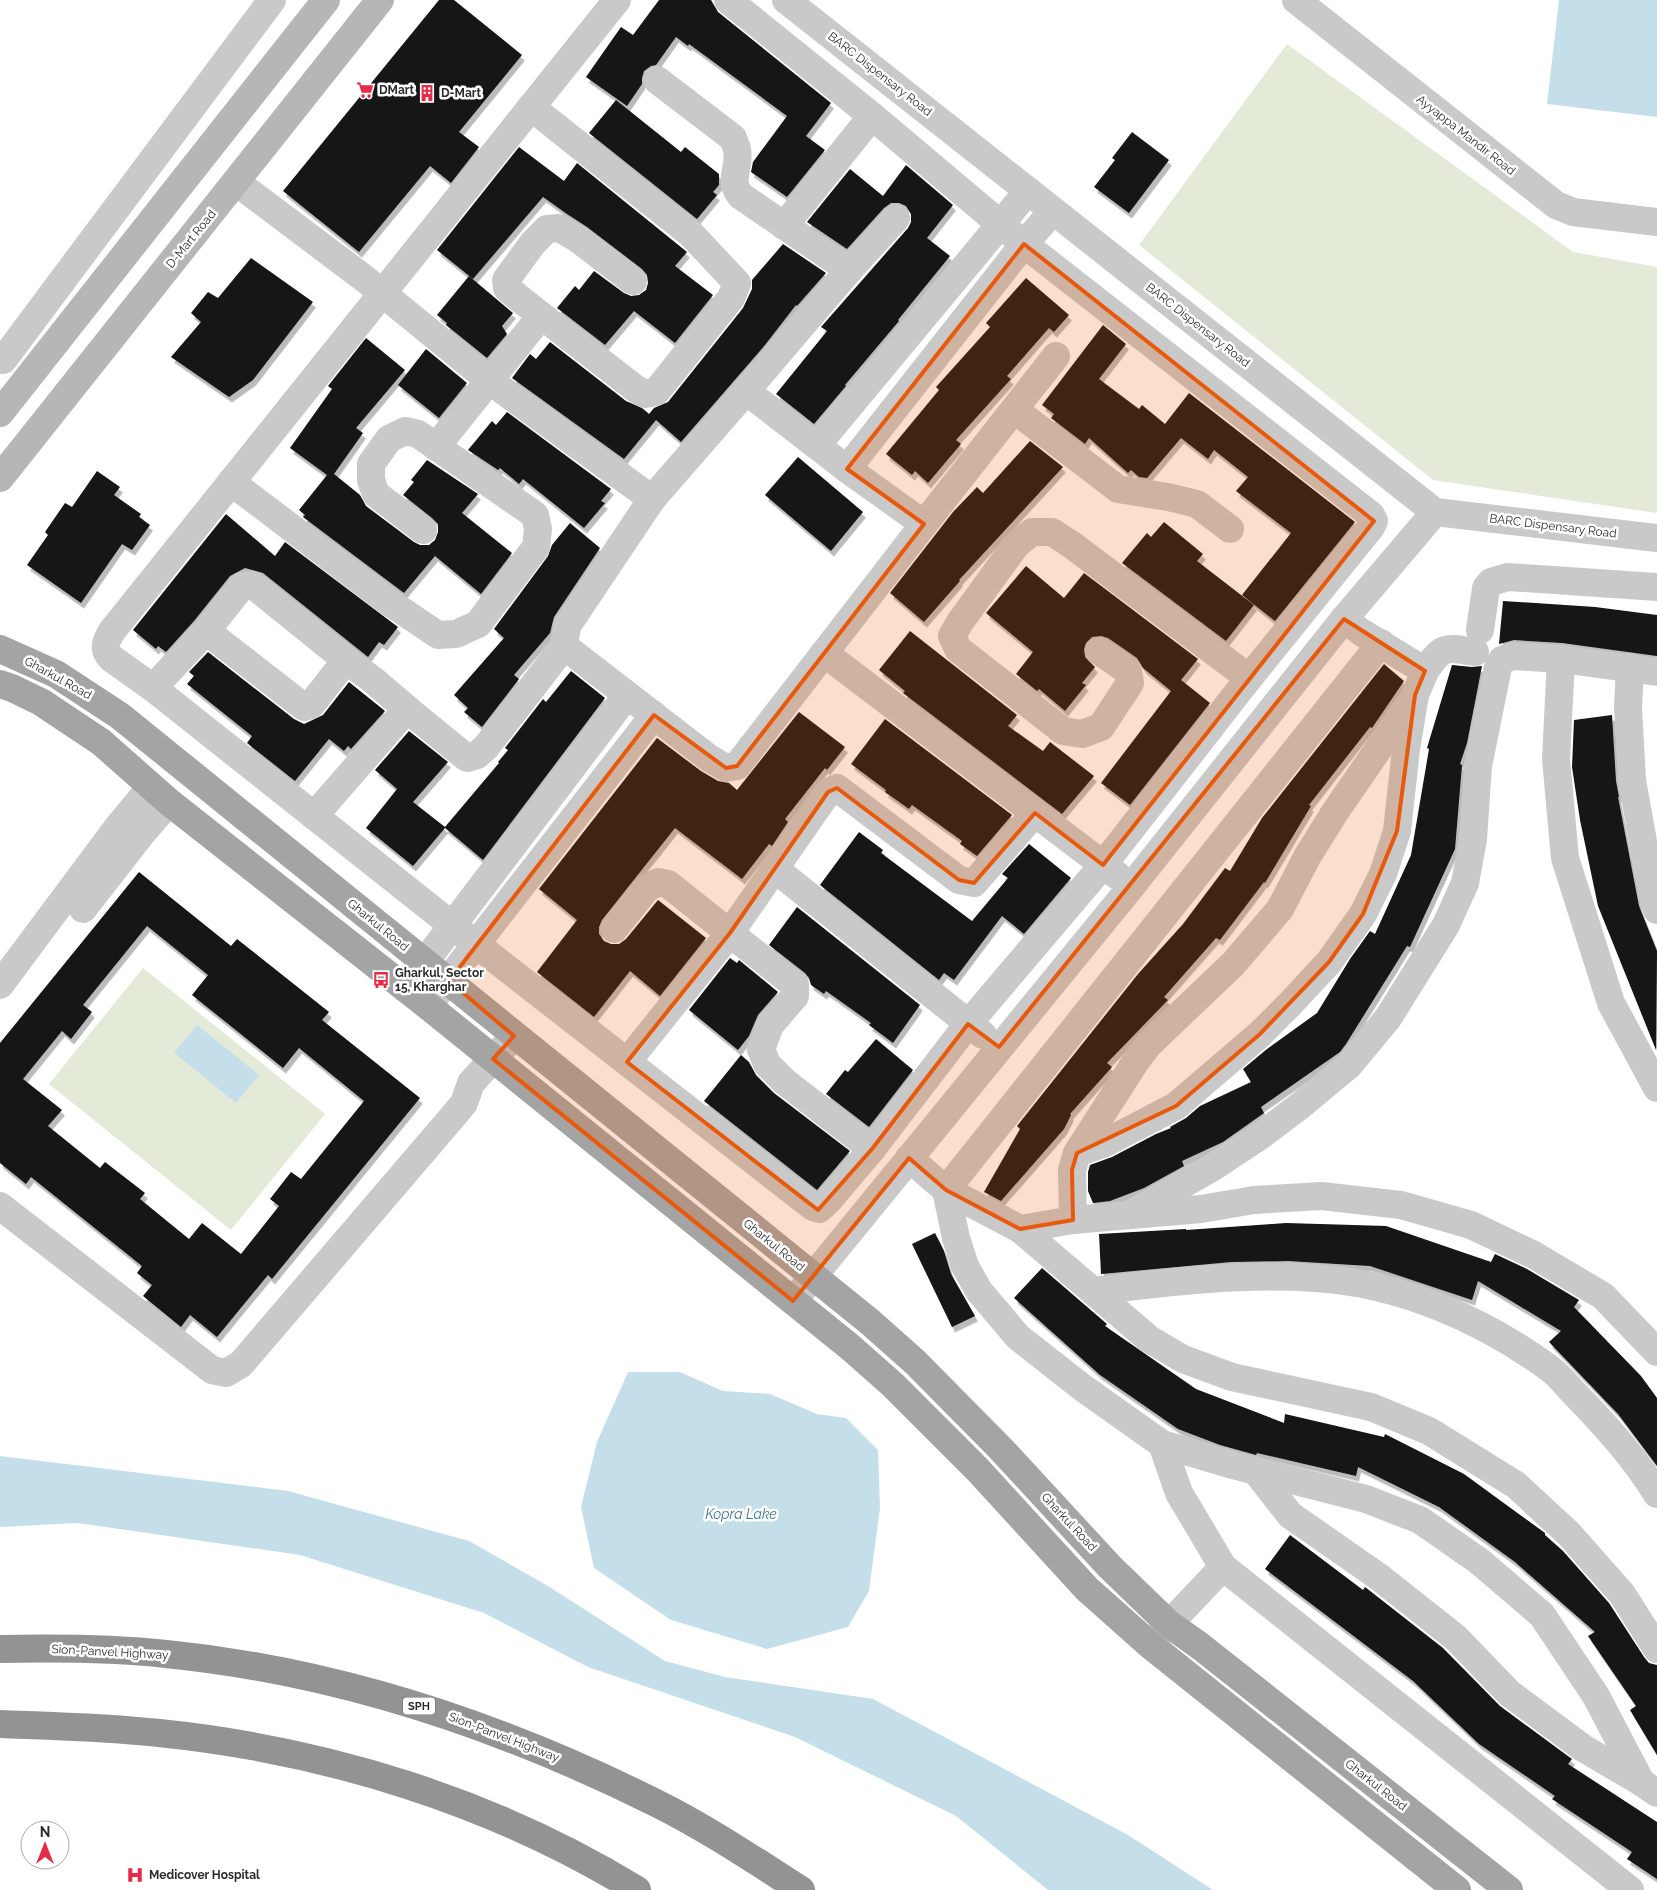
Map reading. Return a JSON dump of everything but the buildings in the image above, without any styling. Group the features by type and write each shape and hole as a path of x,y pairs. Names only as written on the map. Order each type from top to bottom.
{"highway":[{"name":"Sion-Panvel Highway","path":"0,1648 80,1648 166,1654 253,1666 338,1683 421,1706 503,1735 582,1768 660,1805 742,1852 801,1890"},
{"path":"0,1724 158,1733 239,1744 319,1760 397,1782 473,1809 547,1842 638,1890"}],"main road":[{"path":"0,413 326,0"},
{"name":"D-Mart Road","path":"0,478 380,0"},
{"name":"Gharkul Road","path":"0,649 56,674 120,716 870,1322 915,1362 1001,1449 1110,1567 1169,1624 1200,1646 1509,1890"},
{"path":"0,684 41,702 101,742 160,794 428,1006 850,1347 893,1384 978,1470 1087,1589 1150,1645 1457,1890"}],"street":[{"path":"3,360 272,0"},
{"path":"617,0 112,630 105,641 106,653 627,1062 819,1209 872,1149 968,1024 1103,864 1374,521 1371,515 1024,244 872,116 728,0"},
{"name":"BARC Dispensary Road","path":"786,0 1435,512 1657,538"},
{"name":"Ayyappa Mandir Road","path":"1296,0 1556,205 1573,212 1657,222"},
{"path":"657,80 733,138 737,150 734,177 735,190 741,196 849,270"},
{"path":"531,106 691,234 737,283 731,298 656,392 645,394 541,316 507,288 506,280 533,243 547,230 559,228 578,239 633,281"},
{"path":"784,226 872,116"},
{"path":"236,182 382,293 490,381 652,499"},
{"path":"817,445 1028,191"},
{"path":"847,469 1024,244 1053,211"},
{"path":"153,688 206,631 242,586 253,585 346,660 374,680 466,758 477,755 486,747 564,646 567,626 652,499 896,218"},
{"path":"436,447 541,316"},
{"path":"564,646 709,758 726,768 737,766 1056,356"},
{"path":"746,391 847,469 924,524"},
{"path":"1015,410 1118,490 1168,497 1197,504 1230,529"},
{"path":"231,482 397,608 438,635 456,634 478,624 536,547 538,529 535,515 418,434 404,431 389,439 371,464 371,480 376,494 422,530"},
{"path":"793,1301 1131,887 1344,620 1435,512"},
{"path":"1099,651 1128,671 1130,683 1101,727 1082,734 1063,731 958,650 952,636 960,622 1016,546 1032,532 1052,532 1249,678"},
{"path":"1073,1220 1072,1170 1077,1153 1136,1061 1149,1044 1234,964 1280,910 1334,812 1420,683 1437,654 1446,649 1477,641 1486,588 1491,582 1508,577 1657,587"},
{"path":"1344,620 1382,643 1420,683"},
{"path":"206,631 304,707 311,704 346,660"},
{"path":"946,1190 1382,643"},
{"path":"824,653 1131,887"},
{"path":"1129,1215 1213,1167 1260,1136 1301,1105 1349,1065 1388,1018 1446,925 1465,883 1473,839 1478,766 1498,667 1502,660 1513,656 1561,659 1657,672"},
{"path":"1561,659 1556,759 1565,858 1611,1003 1657,1088"},
{"path":"1630,667 1628,707 1632,780 1651,840 1656,905"},
{"path":"1077,1153 1105,1143 1176,1106 1260,1034 1329,962 1363,914 1383,874 1397,832 1406,749 1420,683"},
{"path":"405,988 628,695"},
{"path":"314,816 407,708"},
{"path":"428,1006 654,715"},
{"path":"627,1062 730,933 828,792 837,788 959,880 974,883 1035,813"},
{"path":"0,985 160,794"},
{"path":"84,910 126,835"},
{"path":"775,869 999,1047"},
{"path":"614,929 646,889 658,882 668,884 795,985 795,996 770,1025 761,1049 767,1064 785,1082 872,1149"},
{"path":"393,1167 448,1108 464,1102 471,1083 514,1036"},
{"path":"0,1206 212,1370 226,1373 242,1364 448,1108"},
{"path":"909,1158 946,1190 1020,1229 1149,1339 1183,1358 1232,1377 1370,1407 1429,1431 1508,1480 1569,1534 1622,1594 1657,1649"},
{"path":"946,1190 956,1238 965,1266 979,1291 1018,1336 1083,1388 1162,1444 1366,1499 1420,1520 1479,1561 1542,1615 1596,1696 1649,1788"},
{"path":"1020,1229 1073,1220 1201,1209 1254,1200 1321,1196 1401,1205 1471,1225 1534,1254 1603,1296 1657,1352"},
{"path":"1093,1291 1179,1280 1257,1276 1317,1278 1371,1286 1429,1302 1507,1341 1550,1369 1609,1428 1645,1474 1657,1494"},
{"path":"1162,1444 1179,1492 1223,1567 1630,1890"},
{"path":"1255,1470 1290,1515 1378,1577 1456,1638 1509,1693 1583,1748 1649,1788"},
{"path":"1150,1645 1223,1567"}],"highlighted area":[{"path":"1024,244 1374,521 1103,865 1035,813 974,883 959,880 837,788 828,792 730,933 627,1062 818,1210 872,1149 968,1024 999,1047 1344,619 1425,671 1415,695 1397,831 1363,914 1329,962 1260,1034 1176,1106 1077,1153 1072,1170 1073,1220 1020,1229 946,1190 909,1158 793,1301 493,1059 514,1036 449,981 654,715 726,768 737,766 924,524 847,469"}],"green space":[{"path":"1287,44 1573,252 1657,267 1657,513 1433,480 1139,245"},
{"path":"143,968 325,1114 231,1230 49,1084"}],"water":[{"path":"1559,0 1657,0 1657,117 1547,104"},
{"path":"197,1025 259,1075 236,1103 174,1053"},
{"name":"Kopra Lake","path":"628,1372 680,1372 723,1391 770,1394 817,1414 846,1418 878,1450 880,1508 869,1591 848,1627 767,1649 671,1620 594,1568 581,1507 597,1442"},
{"path":"0,1456 288,1491 469,1541 548,1586 665,1661 725,1677 873,1699 1128,1835 1213,1890 1048,1890 956,1816 795,1737 588,1667 484,1613 300,1555 78,1523 0,1527"}],"place":[{"name":"DMart","path":"365,90"},
{"name":"D-Mart","path":"427,93"},
{"name":"Gharkul, Sector 15, Kharghar","path":"381,980"},
{"name":"Medicover Hospital","path":"135,1875"}]}
